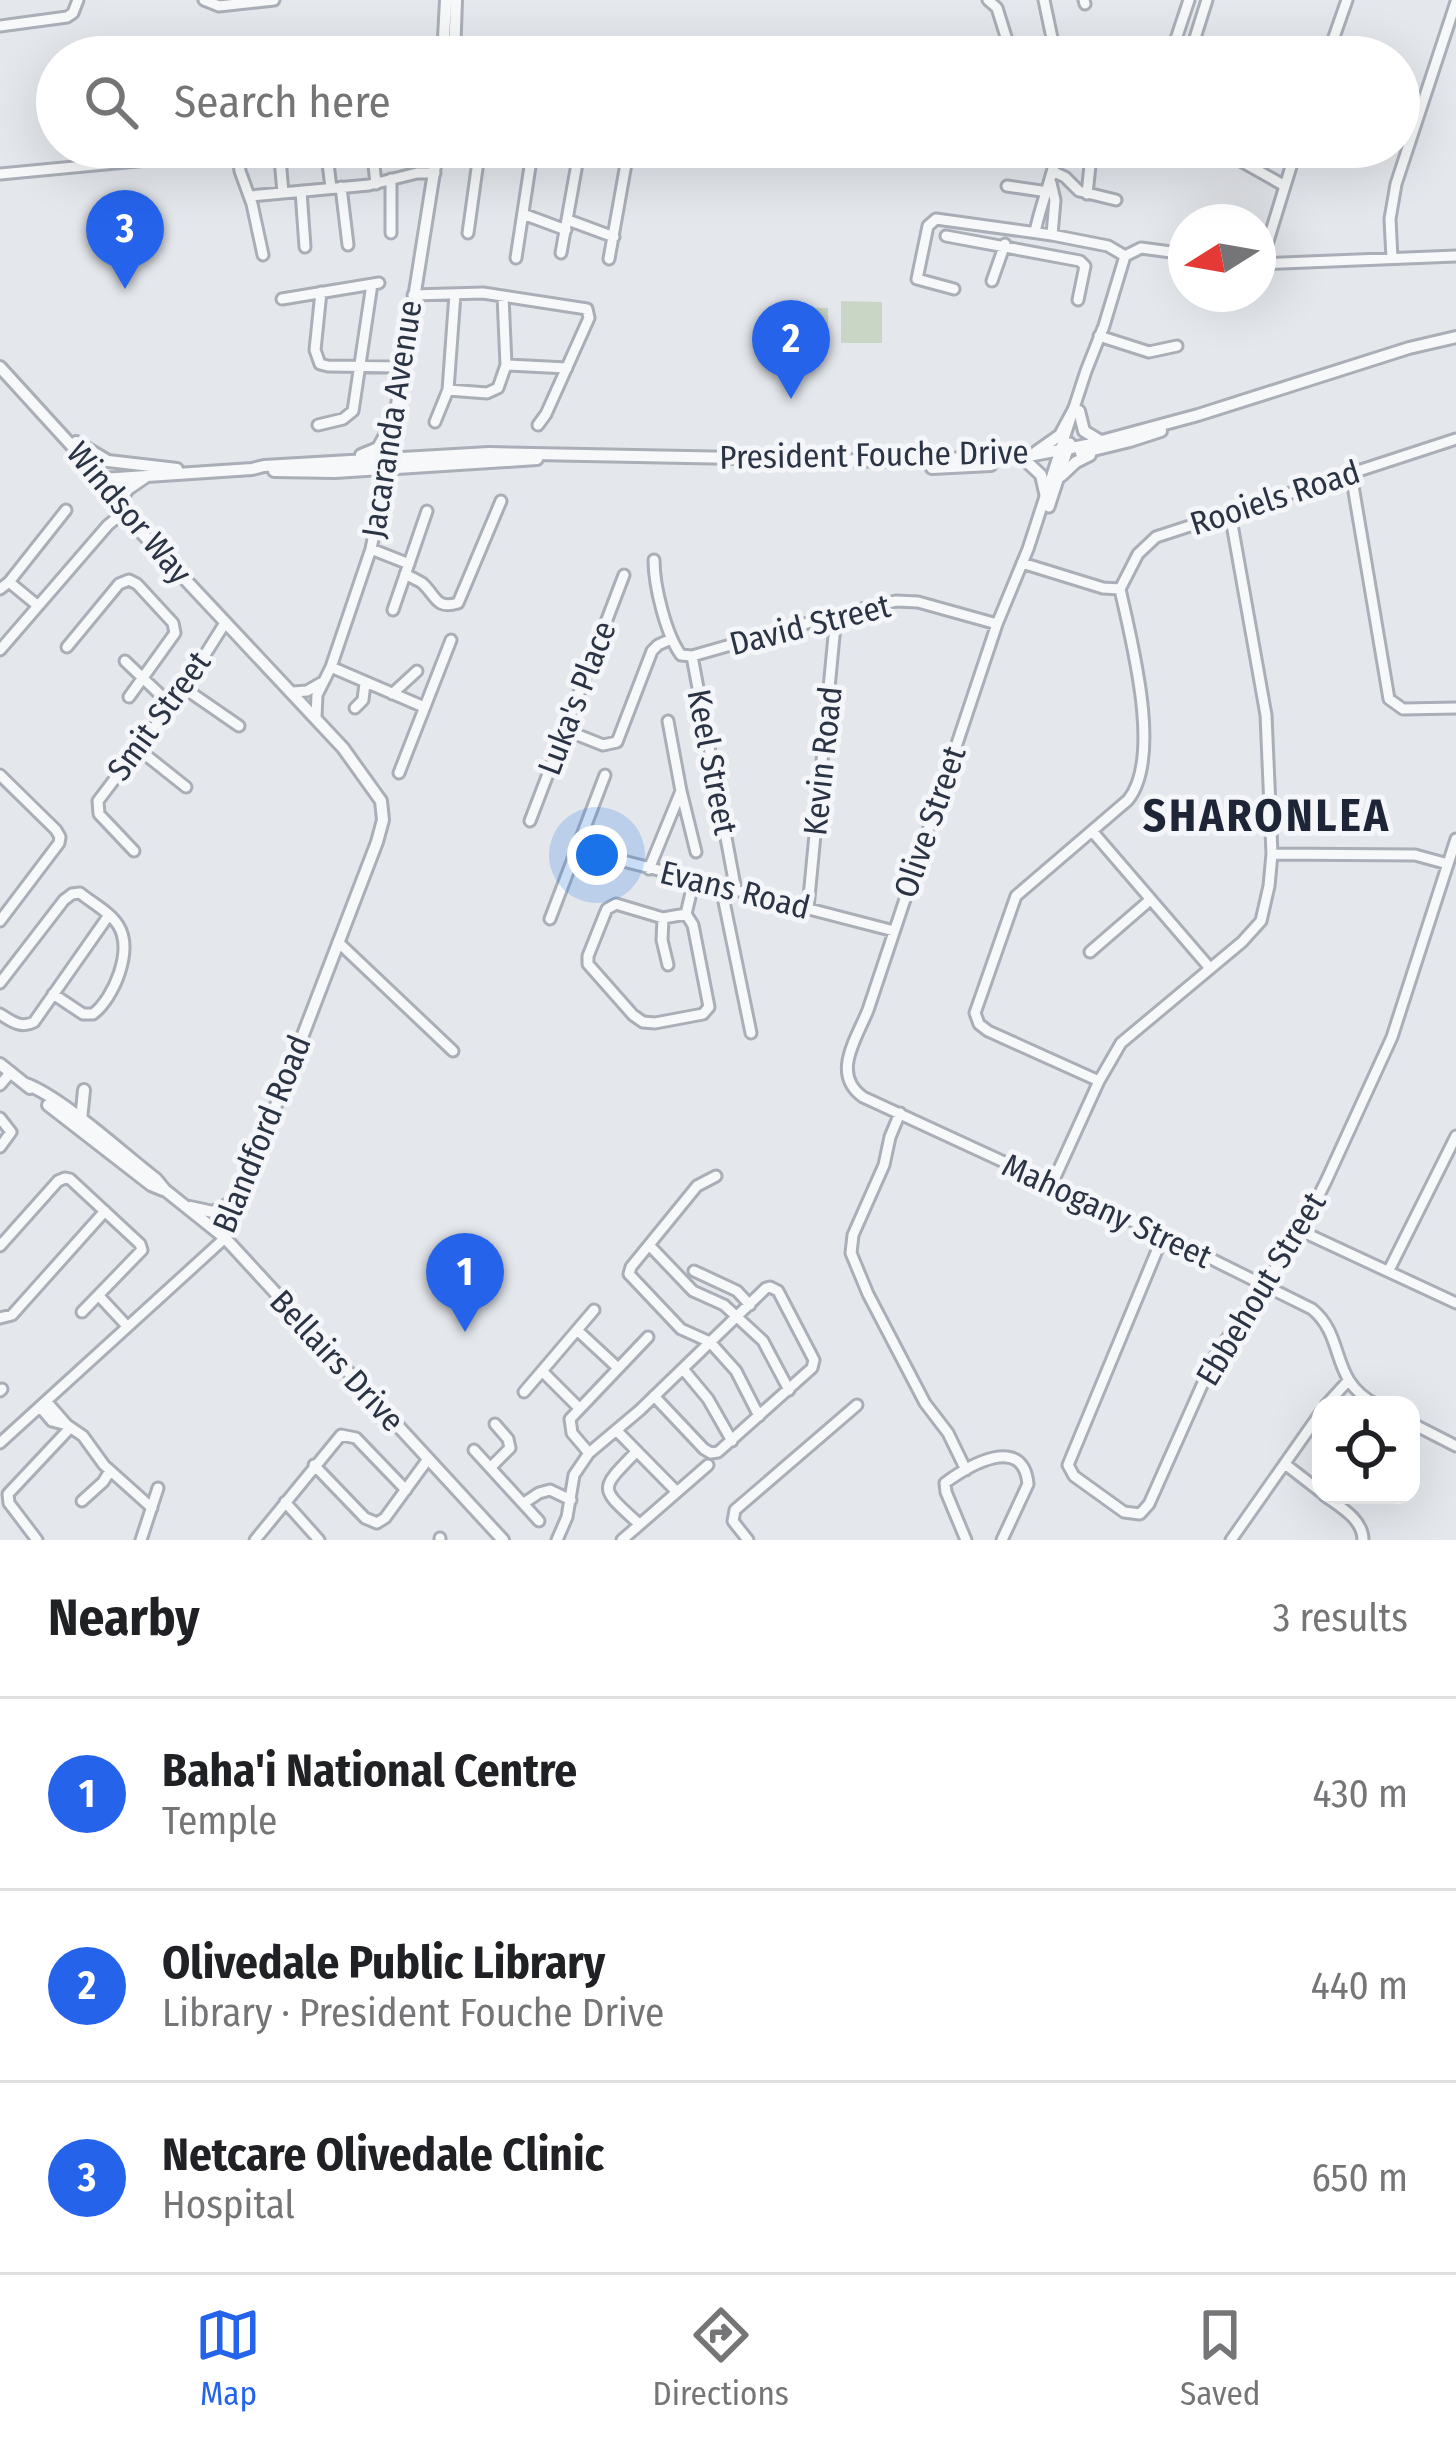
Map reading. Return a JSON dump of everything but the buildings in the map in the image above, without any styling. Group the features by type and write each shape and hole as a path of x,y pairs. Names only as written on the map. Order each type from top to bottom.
{"street":[{"path":"0,26 67,17 74,13 78,0"},
{"path":"203,0 219,6 274,0"},
{"path":"444,36 446,0"},
{"path":"988,0 998,8 1006,36"},
{"path":"1044,0 1052,36"},
{"path":"1177,36 1189,0"},
{"path":"1196,36 1207,0"},
{"path":"1334,36 1347,0"},
{"path":"1420,111 1456,2"},
{"path":"456,36 458,3"},
{"path":"0,174 63,168"},
{"path":"240,168 263,256"},
{"path":"282,168 284,193"},
{"path":"331,168 348,245"},
{"path":"374,168 376,184"},
{"name":"Jacaranda Avenue","path":"316,717 321,683 331,667 371,549 436,168"},
{"path":"468,233 478,168"},
{"path":"517,258 529,168"},
{"path":"561,253 576,168"},
{"path":"609,259 626,168"},
{"path":"1052,235 1054,168"},
{"path":"1087,194 1090,168"},
{"path":"1253,168 1285,186"},
{"path":"1276,214 1291,168"},
{"path":"1392,258 1390,219 1401,168"},
{"path":"250,196 376,184 417,172 435,173"},
{"path":"1035,232 1041,201 1051,185 1065,177 1079,191 1116,200"},
{"path":"391,179 392,233"},
{"path":"1007,186 1051,185"},
{"path":"301,191 305,247"},
{"path":"523,214 614,237"},
{"path":"954,289 917,279 927,232 932,221 941,218 1108,246 1125,256 1142,248 1168,252"},
{"path":"992,281 1010,228"},
{"path":"946,236 1083,262 1078,299"},
{"name":"Olive Street","path":"857,1094 847,1081 846,1067 997,624 1064,453 1125,256"},
{"path":"1276,263 1456,256"},
{"path":"282,299 375,283 351,415 318,425"},
{"path":"321,292 315,357 320,364 402,367"},
{"path":"435,422 448,390 455,294"},
{"path":"413,295 503,296 586,309 589,318 547,414 538,424"},
{"path":"448,390 493,392 502,381 506,365 503,296"},
{"path":"1101,334 1148,352 1177,346"},
{"name":"President Fouche Drive","path":"689,458 903,467 962,467 1027,459 1103,445 1456,337"},
{"path":"506,365 567,368"},
{"name":"Windsor Way","path":"0,367 102,479 120,509 316,717 378,793 384,814"},
{"path":"1060,476 1103,445 1084,431 1077,410"},
{"path":"1046,497 1041,476 1027,459 1060,435 1077,410"},
{"path":"335,461 378,448 396,412"},
{"path":"393,429 404,451 432,456"},
{"path":"58,430 108,461 186,472"},
{"name":"Rooiels Road","path":"1120,589 1150,540 1456,439"},
{"path":"944,460 960,446"},
{"name":"President Fouche Drive","path":"102,479 252,469 320,472 432,456 537,452 689,458 1027,459"},
{"name":"Olive Street","path":"1028,549 1060,476 1064,453"},
{"name":"President Fouche Drive","path":"252,469 335,461 509,462 552,455"},
{"path":"1351,474 1391,704 1403,710 1456,708"},
{"path":"0,650 108,525 128,489 150,475"},
{"path":"371,549 407,569 438,602 450,606 458,603 501,501"},
{"path":"37,605 4,586 66,510"},
{"path":"393,610 427,511"},
{"path":"1052,1184 1114,1054 1130,1034 1258,926 1269,886 1266,716 1230,513"},
{"path":"565,730 603,745 617,742 652,651 671,640 654,560"},
{"path":"1022,563 1102,588 1120,589 1143,719 1143,766 1133,795 1016,896 975,1013 988,1031 1099,1082"},
{"name":"Luka's Place","path":"530,821 624,575"},
{"path":"67,646 119,584 130,580 175,630 129,698"},
{"name":"David Street","path":"692,656 836,615 908,601 997,624"},
{"name":"Kevin Road","path":"808,908 836,615"},
{"name":"Smit Street","path":"134,851 101,818 100,798 184,688 225,623"},
{"path":"399,773 451,640"},
{"name":"Keel Street","path":"671,640 681,655 692,656 736,891"},
{"name":"Windsor Way","path":"258,659 349,758"},
{"path":"125,662 171,705"},
{"path":"331,667 424,707"},
{"path":"392,694 417,670"},
{"path":"355,708 362,700 365,682"},
{"path":"293,692 307,692 321,683"},
{"path":"184,688 239,726"},
{"path":"668,722 697,852"},
{"path":"137,748 186,787"},
{"path":"0,775 56,830 60,840 0,921"},
{"path":"550,919 604,776"},
{"path":"649,869 681,790"},
{"name":"Blandford Road","path":"3,1435 225,1238 384,814"},
{"path":"1092,831 1209,968"},
{"name":"Ebbehout Street","path":"1163,1236 1068,1465 1074,1476 1124,1512 1140,1514 1149,1504 1215,1356 1301,1231 1392,1037 1456,839"},
{"name":"Evans Road","path":"577,849 894,931"},
{"path":"1271,854 1415,855 1448,864"},
{"path":"686,914 663,918 627,905 611,906 587,960 633,1015 650,1023 703,1015 710,1007 694,926 686,914 694,880"},
{"path":"722,887 751,1033"},
{"path":"0,981 64,900 80,893 120,929 123,944 118,978 107,1001 88,1015 52,994"},
{"path":"1090,952 1150,900"},
{"path":"0,1014 15,1024 29,1024 39,1016 109,915"},
{"path":"663,918 668,965"},
{"path":"338,942 453,1051"},
{"path":"0,1085 4,1069"},
{"name":"Bellairs Drive","path":"4,1069 151,1185 164,1190"},
{"name":"Bellairs Drive","path":"26,1084 81,1120 225,1238 503,1540"},
{"path":"81,1120 84,1090"},
{"name":"Mahogany Street","path":"857,1094 1312,1309 1331,1335 1347,1382"},
{"path":"900,1113 884,1165 853,1235 851,1253 925,1403 948,1433 966,1469"},
{"path":"0,1118 11,1132 0,1147"},
{"path":"1389,1270 1456,1136"},
{"path":"716,1176 697,1186 629,1270 632,1280 681,1329 710,1342 736,1371 759,1416"},
{"path":"0,1246 62,1178 70,1179 142,1250 82,1312"},
{"path":"181,1204 213,1212 239,1199"},
{"path":"0,1318 12,1315 105,1211"},
{"path":"1301,1231 1456,1303"},
{"path":"649,1246 693,1291 724,1304 763,1341 789,1390"},
{"path":"694,1270 737,1291 751,1305"},
{"path":"557,1540 564,1528 574,1475 590,1453 767,1287 778,1292 814,1360 812,1368 718,1452 712,1453 654,1396"},
{"path":"100,1297 127,1326"},
{"path":"524,1391 594,1310"},
{"path":"577,1330 618,1368"},
{"path":"590,1453 569,1425 579,1408 648,1337"},
{"path":"683,1369 709,1399 731,1441"},
{"path":"542,1371 579,1408"},
{"path":"1335,1396 1347,1382 1361,1396"},
{"path":"43,1404 52,1421 83,1436 110,1471 152,1508"},
{"path":"748,1540 732,1518 735,1510 857,1405"},
{"path":"491,1468 510,1448 495,1424"},
{"path":"1231,1540 1312,1425"},
{"path":"37,1540 8,1494 68,1427"},
{"path":"1420,1428 1456,1446"},
{"path":"616,1430 677,1492"},
{"path":"255,1540 341,1435 352,1435 406,1490"},
{"path":"474,1450 538,1521"},
{"path":"637,1451 610,1479 607,1489 610,1498 639,1524"},
{"path":"966,1540 944,1486 966,1469 998,1455 1025,1469 1028,1484 1002,1540"},
{"path":"314,1465 373,1522 385,1518 428,1460"},
{"path":"1285,1464 1312,1485"},
{"path":"622,1540 708,1465"},
{"path":"82,1501 110,1471"},
{"path":"141,1540 158,1488"},
{"path":"524,1503 550,1490 571,1499"},
{"path":"285,1502 319,1540"},
{"path":"1336,1504 1358,1522 1363,1540"},
{"path":"729,1540 740,1530"}],"green space":[{"path":"841,301 882,302 882,343 841,343"},
{"path":"787,307 828,308 828,349 787,349"}],"place":[{"name":"Netcare Olivedale Clinic","path":"125,289"},
{"name":"Olivedale Public Library","path":"791,399"},
{"name":"Baha'i National Centre","path":"465,1332"}],"district":[{"name":"SHARONLEA","path":"1267,816"}]}
